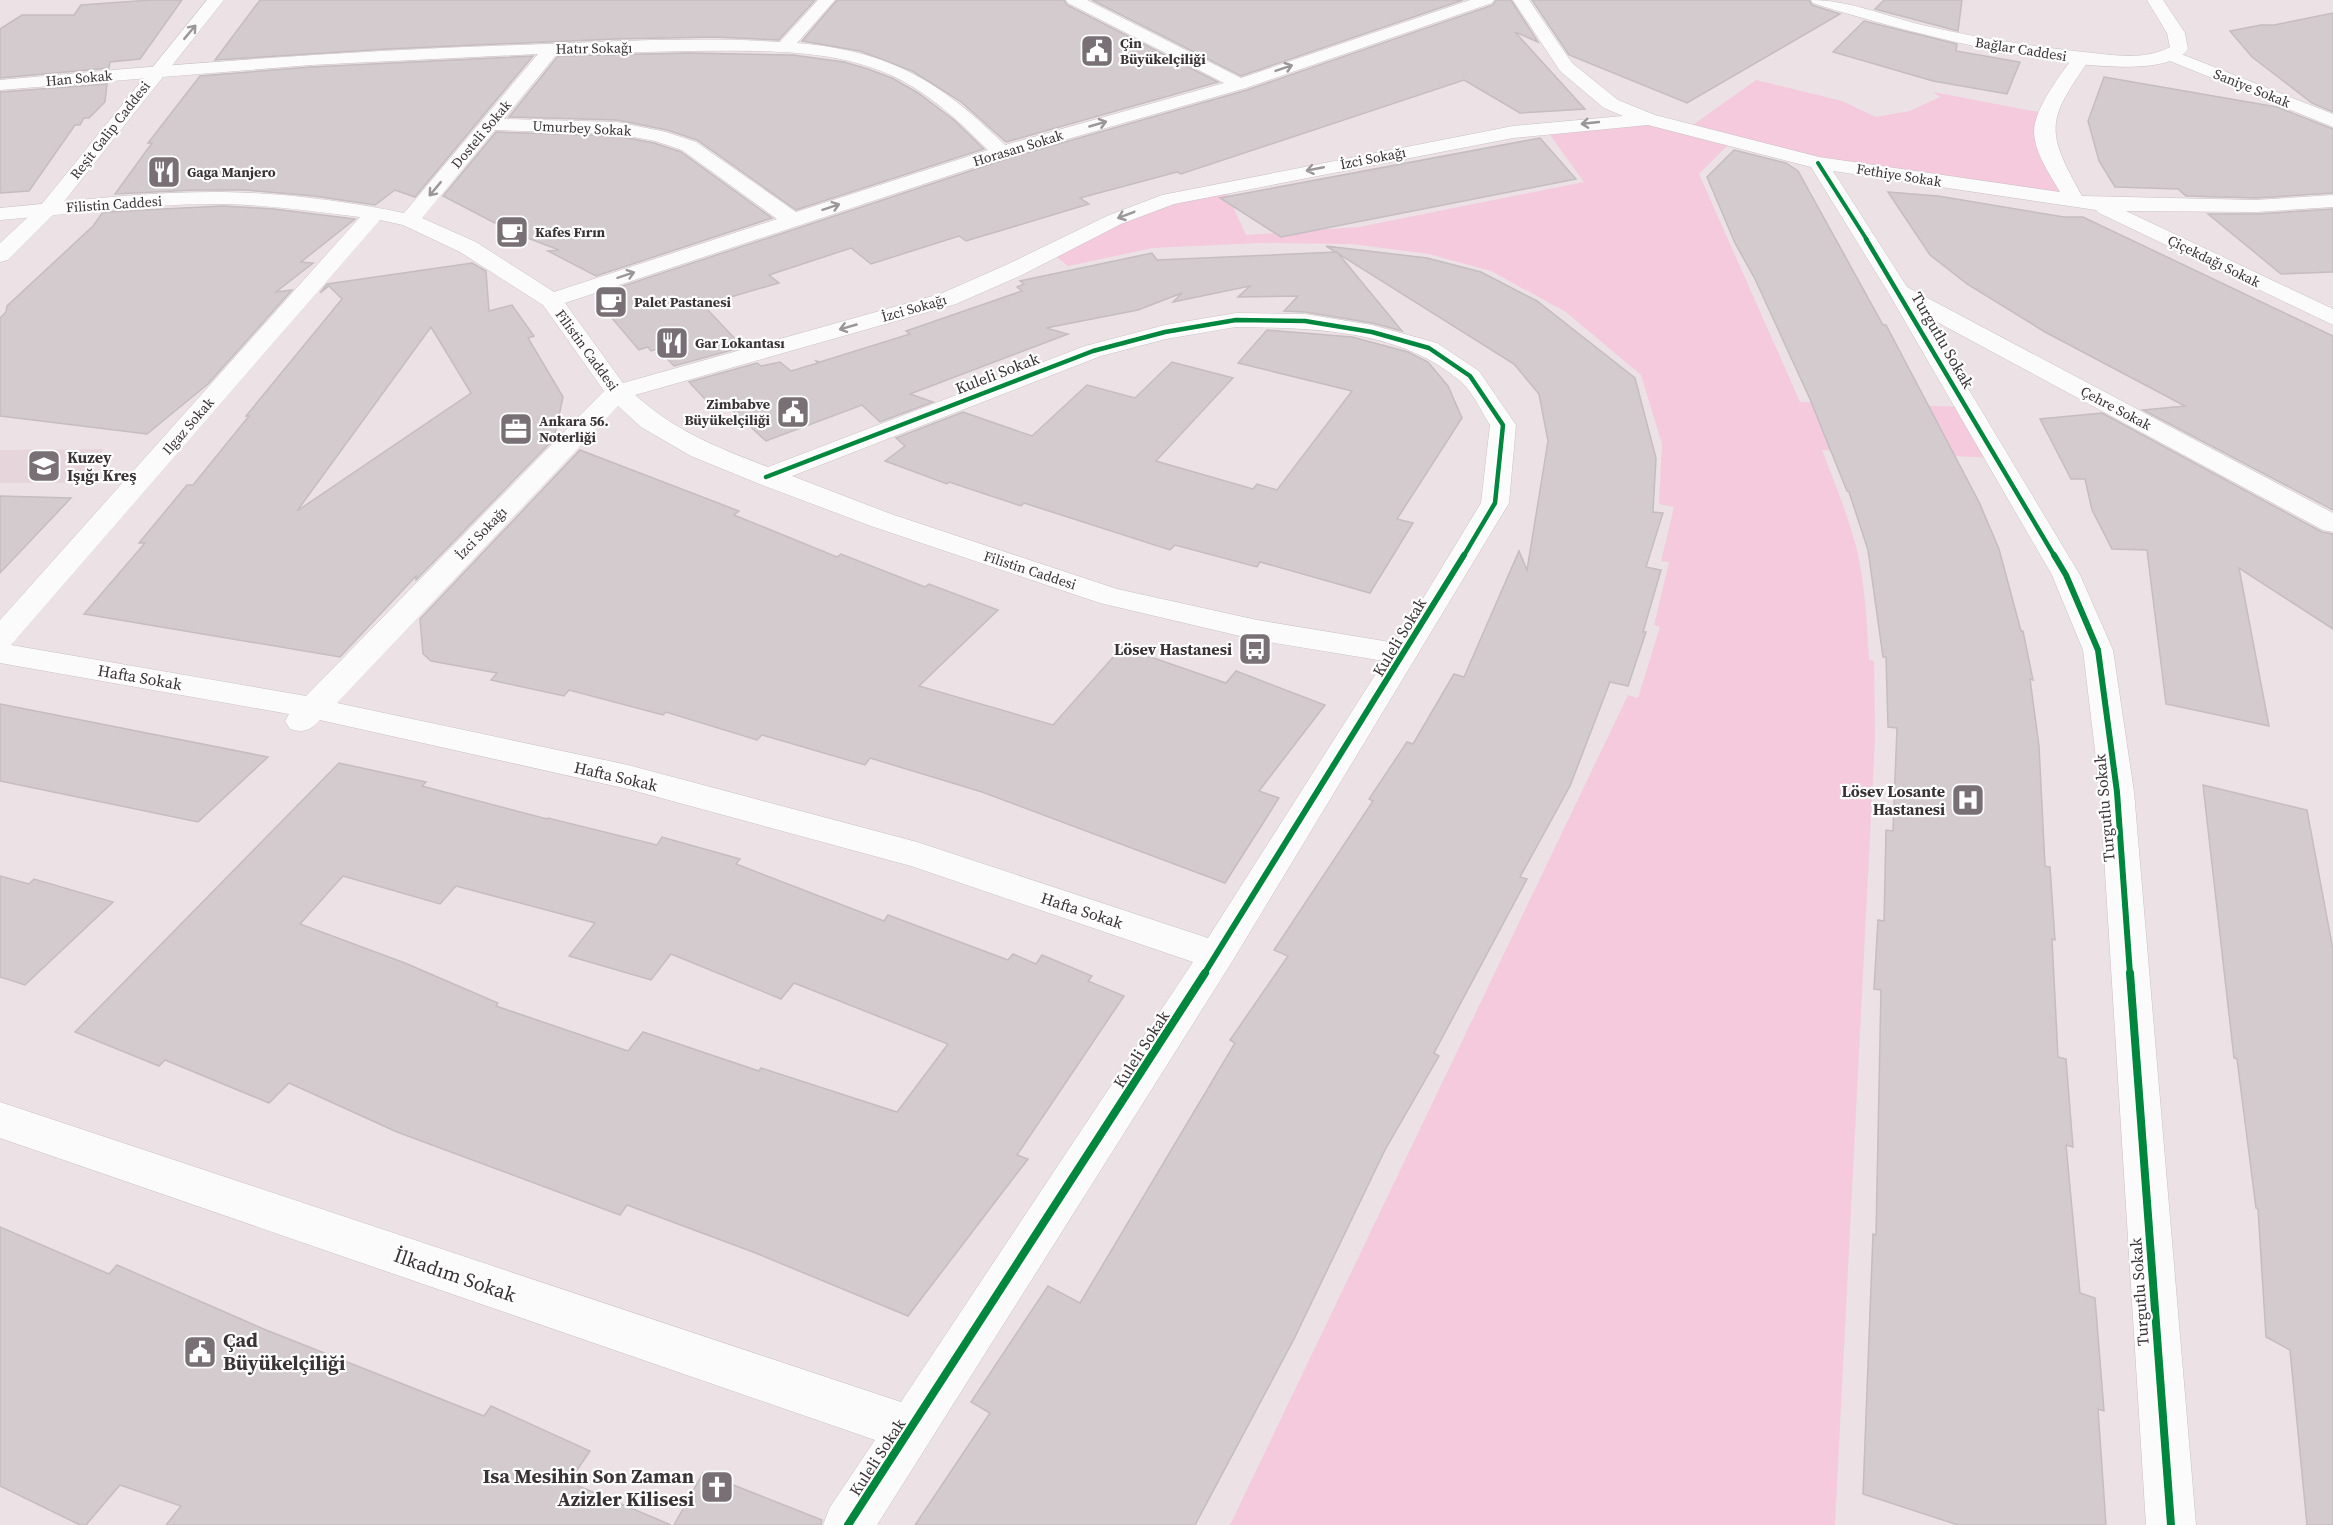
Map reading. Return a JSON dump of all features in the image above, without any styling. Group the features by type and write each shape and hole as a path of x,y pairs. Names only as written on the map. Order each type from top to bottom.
{"street":[{"name":"Reşit Galip Caddesi","path":"0,255 48,209 216,0"},
{"path":"784,48 827,0"},
{"path":"1074,0 1240,84"},
{"name":"Horasan Sokak","path":"551,300 1001,152 1240,84 1486,0"},
{"name":"Fethiye Sokak","path":"1521,0 1566,67 1611,104 1648,119 1818,163 2085,203 2256,206 2333,201"},
{"name":"Bağlar Caddesi","path":"1819,0 1917,28 1996,46 2082,57"},
{"name":"Bağlar Caddesi","path":"1872,0 1899,13 1941,26 2082,57"},
{"path":"2085,203 2049,153 2043,130 2064,81 2082,57 2124,60 2171,55 2180,49 2180,42 2154,0"},
{"name":"Hatır Sokağı","path":"158,70 398,54 554,48 784,48 837,55 899,72 934,93 969,120 1001,152"},
{"name":"Dosteli Sokak","path":"409,220 554,48"},
{"name":"Saniye Sokak","path":"2171,55 2333,121"},
{"name":"Han Sokak","path":"0,85 158,70"},
{"name":"İzci Sokağı","path":"307,714 617,392 948,299 1014,270 1114,220 1169,199 1513,132 1648,119"},
{"name":"Umurbey Sokak","path":"490,124 617,128 659,136 689,146 793,220"},
{"name":"Turgutlu Sokak","path":"1818,163 1899,292 2066,575 2098,650 2117,792 2171,1516"},
{"name":"Filistin Caddesi","path":"0,214 148,201 222,198 293,202 409,220 468,247 551,300 617,392 650,422 690,445 766,477 881,520 1110,597 1257,630 1404,654"},
{"name":"Çiçekdağı Sokak","path":"2085,203 2333,318"},
{"name":"Ilgaz Sokak","path":"0,639 375,213"},
{"name":"Çehre Sokak","path":"1899,292 2333,524"},
{"name":"Kuleli Sokak","path":"766,477 1093,351 1165,332 1236,320 1305,321 1372,332 1429,348 1470,376 1503,425 1495,503 1217,955 848,1525"},
{"name":"Hafta Sokak","path":"0,653 628,777 917,855 1217,955"},
{"name":"İlkadım Sokak","path":"0,1120 910,1429"}],"shaded area":[{"path":"1756,80 1842,101 1876,117 1910,111 1940,97 1933,92 2049,114 2043,130 2075,201 1818,163 1732,141 1699,174 1800,402 1966,407 1997,458 1822,450 1849,521 1862,574 1869,660 1874,661 1875,738 1835,1525 1230,1525 1628,695 1638,698 1660,627 1654,625 1669,562 1661,561 1674,507 1659,504 1662,444 1641,375 1566,312 1491,271 1429,254 1352,244 1259,243 1153,248 1068,266 1050,252 1114,220 1224,187 1246,235 1359,227 1584,182 1545,128 1648,119 1687,129"},
{"name":"Kuzey Işığı Kreş","path":"104,449 74,483 0,483 0,450"}],"building":[{"path":"182,0 140,59 110,62 109,68 0,78 0,29 22,15 74,15 81,5"},
{"path":"260,0 815,0 779,40 714,37 615,39 387,49 215,60"},
{"path":"837,0 1064,0 1067,5 1218,82 1006,142 960,101 912,71 860,51 802,41"},
{"path":"1092,0 1463,0 1241,76"},
{"path":"1496,0 1511,0 1538,42 1515,32 1585,109 1520,113 1464,80 1181,174 1177,172 1080,198 1089,204 966,241 959,236 871,264 851,248 769,275 779,283 703,305 743,347 674,366 658,349 651,351 648,347 639,350 605,310 622,305 605,292 1009,158 1247,90 1493,5"},
{"path":"1532,0 1809,0 1812,5 1840,14 1687,103 1569,55"},
{"path":"1884,0 1962,0 1958,31 1875,9"},
{"path":"2333,13 2333,112 2312,103 2252,57 2230,31 2274,25"},
{"path":"1864,21 1957,44 1956,51 2020,62 2007,94 1933,81 1833,52"},
{"path":"689,53 793,55 844,62 868,69 892,78 918,93 954,120 984,149 796,210 697,140 667,130 617,120 509,117 558,56"},
{"path":"533,56 415,197 395,190 375,205 314,196 246,190 115,194 152,143 148,143 200,76 311,67"},
{"path":"2104,77 2277,107 2333,129 2333,193 2256,198 2186,196 2178,189 2115,187 2099,161 2088,121"},
{"path":"107,84 105,102 89,118 84,118 80,125 75,125 29,191 0,193 0,92"},
{"path":"496,132 617,136 654,143 681,152 772,218 596,276 548,251 559,250 512,232 443,196"},
{"path":"1540,138 1576,179 1281,237 1220,198"},
{"path":"1734,150 1786,163 1798,171 1883,325 1886,325 1979,502 1999,549 2021,631 2023,631 2033,680 2030,679 2039,746 2045,866 2050,867 2055,940 2052,939 2058,1057 2066,1059 2073,1147 2066,1145 2080,1293 2095,1298 2104,1411 2098,1409 2106,1525 1958,1525 1863,1494 1873,1234 1876,1235 1881,990 1874,989 1878,920 1884,921 1886,830 1893,831 1897,728 1888,727 1886,657 1883,657 1868,550 1849,492 1810,399 1755,279 1735,243 1707,177"},
{"path":"1888,192 1938,196 2064,217 2083,217 2333,336 2333,510 2143,410 2185,406 2045,332 1967,284 1930,255"},
{"path":"223,206 274,209 355,219 301,262 313,263 276,292 292,290 208,384 147,434 0,416 0,318 6,312 7,306 93,226 103,212"},
{"path":"2333,209 2333,272 2281,274 2208,214 2256,214"},
{"path":"1326,246 1427,258 1481,272 1537,301 1635,378 1656,458 1653,512 1663,513 1646,567 1661,570 1643,632 1646,632 1628,686 1610,682 1570,786 1520,877 1527,879 1434,1053 1439,1056 1385,1150 1294,1339 1195,1525 915,1525 990,1413 971,1402 1048,1286 1080,1303 1235,1043 1230,1040 1288,956 1274,950 1373,801 1369,799 1407,742 1413,744 1454,674 1464,677 1519,551 1527,570 1548,441 1539,394 1514,364"},
{"path":"1337,252 1402,331 1372,323 1305,312 1284,311 1298,296 1238,297 1250,286 1173,302 1182,293 1138,310 1046,328 1068,334 910,394 933,402 880,422 862,405 766,441 728,406 715,410 689,382 757,363 761,366 780,362 791,371 818,363 816,361 820,362 910,334 906,331 1022,291 1017,287 1024,284 1020,281 1152,253 1157,260"},
{"path":"472,263 486,271 489,311 512,305 534,336 528,338 563,397 554,439 416,580 416,576 340,657 84,614 145,543 139,543 187,485 193,485 342,299 329,286 320,293 327,284","holes":["431,327 471,393 297,511"]},
{"path":"1267,330 1352,337 1408,352 1428,362 1448,386 1462,418 1397,519 1413,523 1370,593 1260,562 1257,567 1175,545 1170,550 1024,503 1021,506 949,482 947,484 885,461 905,446 896,438 963,412 1032,436 1087,385 1135,398 1172,362 1233,378 1156,461 1253,489 1257,484 1277,490 1352,391 1238,363"},
{"path":"2102,413 2322,532 2333,534 2333,629 2239,568 2269,726 2166,704 2147,550 2112,549 2092,510 2085,479 2071,479 2040,419"},
{"path":"580,450 739,511 734,515 837,557 841,554 925,587 929,584 998,610 919,686 1053,725 1122,647 1226,683 1236,671 1325,705 1259,791 1279,798 1225,883 982,792 870,758 865,765 762,735 757,740 666,712 663,715 569,690 564,696 491,680 497,673 431,661 423,654 420,619"},
{"path":"0,496 71,498 0,573"},
{"path":"0,704 268,757 198,822 0,781"},
{"path":"339,763 426,782 422,786 547,819 657,845 662,837 740,859 736,864 884,921 888,915 1008,960 1013,954 1036,964 1042,955 1092,976 1088,981 1124,996 1017,1155 1028,1159 908,1316 753,1252 627,1205 620,1215 397,1132 289,1083 269,1103 165,1060 159,1066 75,1032","holes":["343,876 440,904 456,886 595,923 569,956 651,980 671,954 781,999 794,983 948,1044 897,1112 761,1068 759,1071 643,1032 628,1051 496,1006 498,1003 405,963 300,924"]},
{"path":"2203,785 2307,810 2333,950 2333,1525 2307,1525 2290,1350 2266,1337 2258,1209 2256,1208 2237,1059 2234,1058"},
{"path":"0,876 29,884 34,879 113,902 25,985 0,977"},
{"path":"0,1227 109,1274 117,1265 266,1330 484,1416 491,1406 590,1451 569,1482 671,1525 166,1525 181,1506 120,1485 86,1525 80,1525 0,1486"},
{"name":"Isa Mesihin Son Zaman Azizler Kilisesi","path":"703,1473 822,1520 821,1525 674,1525"}],"cycle path":[{"path":"1818,163 1899,292 2066,575 2098,650 2117,792 2171,1525"},
{"path":"766,477 1093,351 1165,332 1236,320 1305,321 1372,332 1429,348 1470,376 1503,425 1495,503 1217,955 848,1525"}],"place":[{"name":"Çin Büyükelçiliği","path":"1097,51"},
{"name":"Gaga Manjero","path":"164,172"},
{"name":"Kafes Fırın","path":"512,232"},
{"name":"Palet Pastanesi","path":"611,302"},
{"name":"Gar Lokantası","path":"672,343"},
{"name":"Zimbabve Büyükelçiliği","path":"793,412"},
{"name":"Ankara 56. Noterliği","path":"516,429"},
{"name":"Kuzey Işığı Kreş","path":"44,466"},
{"name":"Lösev Hastanesi","path":"1255,649"},
{"name":"Lösev Losante Hastanesi","path":"1968,800"},
{"name":"Çad Büyükelçiliği","path":"200,1352"},
{"name":"Isa Mesihin Son Zaman Azizler Kilisesi","path":"717,1487"}]}
